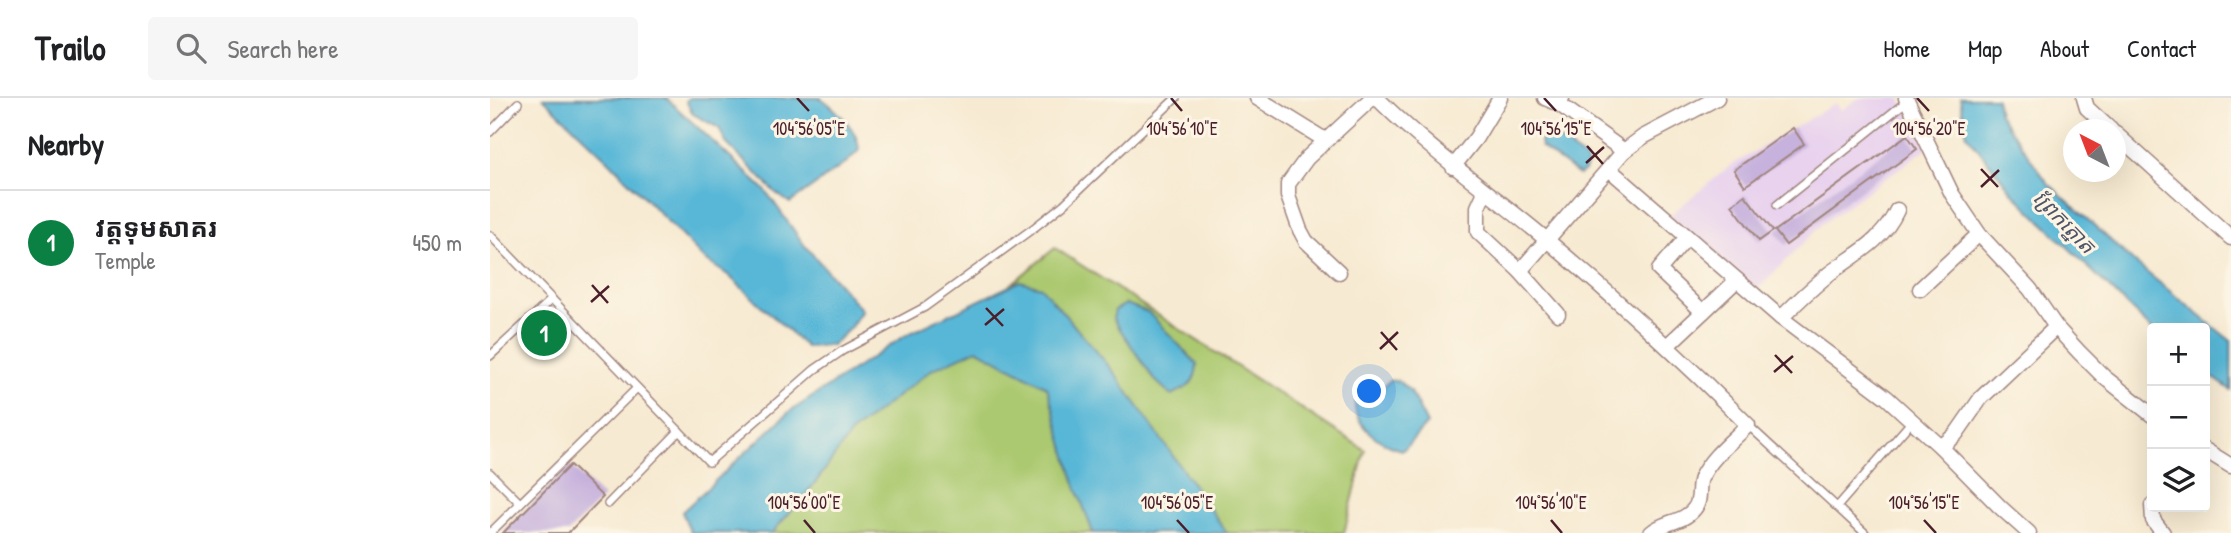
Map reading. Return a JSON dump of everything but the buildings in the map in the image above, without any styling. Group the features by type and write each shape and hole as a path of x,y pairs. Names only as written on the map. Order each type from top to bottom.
{"street":[{"path":"1257,98 1325,140"},
{"path":"1339,272 1306,241 1293,216 1288,184 1325,140 1374,98 1668,345 1748,425 1719,454 1700,480 1700,497 1691,513 1658,527 1651,533"},
{"path":"1453,167 1476,138 1500,98"},
{"path":"1520,271 1624,151 1643,137 1717,98"},
{"path":"2084,98 2087,108 2099,119"},
{"path":"1906,99 1952,194 1979,234 2030,289 2056,327 2104,377 2147,411"},
{"path":"1555,100 1624,151"},
{"path":"2126,143 2231,238"},
{"path":"1609,169 1781,318 1886,397 2029,533"},
{"path":"1485,192 1478,206 1478,232 1520,271 1558,314"},
{"path":"1781,318 1828,275 1862,253 1890,226 1897,210"},
{"path":"1920,289 1979,234"},
{"path":"1687,237 1659,270 1703,312"},
{"path":"1668,345 1737,280"},
{"path":"1941,447 1956,434 1981,398 2056,327"},
{"path":"2210,453 2231,466"},
{"path":"2152,512 2153,520 2163,533"}],"lane":[{"path":"490,235 709,462 814,369 925,307 1035,227 1063,205 1177,98"},
{"path":"1777,205 1906,99"},
{"path":"490,132 518,103"},
{"path":"490,356 552,299"},
{"path":"490,533 637,388"},
{"path":"1837,507 1912,421"},
{"path":"1748,425 1865,533"},
{"path":"608,504 679,431"},
{"path":"490,473 520,503"}],"shaded area":[{"path":"1859,98 1900,98 1927,148 1822,224 1755,292 1670,215 1730,166 1836,103 1841,110"}],"green space":[{"path":"1055,248 1365,450 1344,533 710,533"}],"water":[{"path":"543,98 666,98 765,190 805,246 862,310 850,328 832,345 806,347 728,275 704,259 610,162"},
{"path":"689,98 821,98 840,114 851,128 859,150 847,162 790,203 776,193 726,143 719,128 693,114 686,101"},
{"name":"ព្រែកត្នោត","path":"1960,98 1996,98 1999,114 2048,183 2134,262 2209,323 2147,325 2014,194 1967,135"},
{"path":"1548,132 1586,159 1584,171 1579,175 1541,147 1540,141"},
{"path":"1020,281 1041,287 1114,372 1227,533 1093,533 1074,481 1047,387 977,349 931,370 852,432 816,482 772,533 691,533 682,512 788,413 906,335"},
{"path":"1126,304 1148,312 1197,364 1193,381 1186,387 1171,395 1154,379 1113,319 1115,310"},
{"name":"ព្រែកត្នោត","path":"2210,324 2231,341 2231,390 2210,375"},
{"path":"1397,380 1410,391 1427,424 1403,450 1384,443 1366,429 1356,412 1355,402 1359,393 1376,395 1389,381"}],"place":[{"name":"វត្តទុមសាគរ","path":"544,333"}]}
